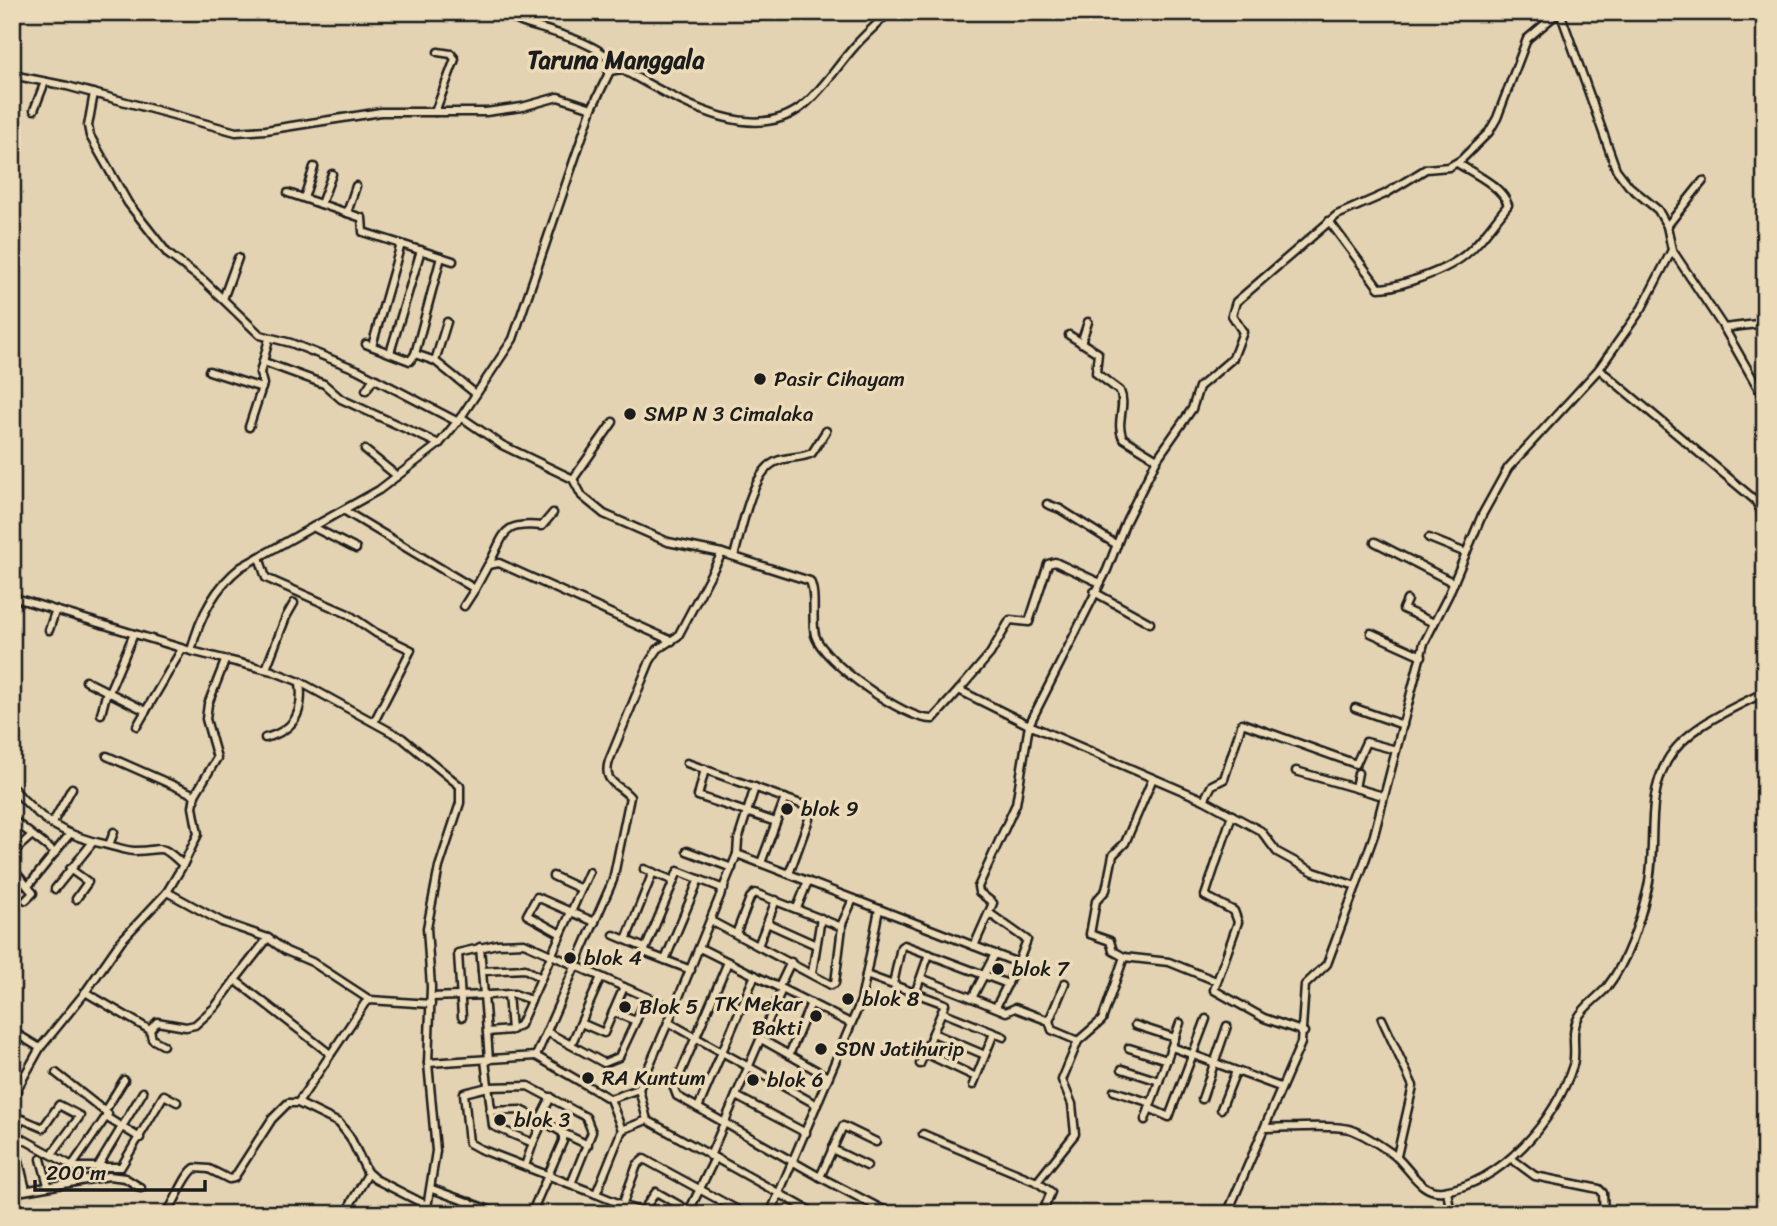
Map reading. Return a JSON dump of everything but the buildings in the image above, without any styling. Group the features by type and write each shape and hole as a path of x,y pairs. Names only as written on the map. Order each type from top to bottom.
{"street":[{"path":"510,12 513,18 521,22 592,46 608,57 615,68 724,119 761,120 789,113 806,104 856,45 889,12"},
{"path":"974,946 993,903 979,892 978,887 1016,804 1029,725 1157,459 1192,409 1199,387 1233,359 1243,332 1232,315 1236,302 1329,221 1411,180 1426,169 1443,168 1457,163 1489,132 1497,118 1527,39 1559,12 1616,169 1629,186 1658,210 1667,226 1672,250 1724,328 1765,400"},
{"path":"435,113 455,59 451,54 438,52"},
{"path":"191,651 200,624 225,580 259,557 345,511 397,476 439,444 459,420 513,340 592,108 607,75 615,68"},
{"path":"12,75 94,93 236,132 266,130 381,111 435,113 510,109 558,97 592,108"},
{"path":"34,110 45,82"},
{"path":"94,93 88,131 115,181 167,254 223,299 260,335 291,343 374,378 459,420 502,445 572,479 582,496 604,514 635,530 668,542 734,556 810,581 818,643 863,684 893,705 923,719 933,719 990,654 1010,620 1029,622 1048,564 1055,562 1098,583"},
{"path":"1329,221 1380,288 1396,286 1447,268 1475,249 1508,205 1504,196 1485,180 1457,163"},
{"path":"304,198 314,167"},
{"path":"321,204 332,174"},
{"path":"1667,226 1703,181"},
{"path":"347,213 356,186"},
{"path":"288,192 362,218 363,232 453,261"},
{"path":"401,244 369,345 410,361 415,354 442,257"},
{"path":"390,353 421,250"},
{"path":"1227,1214 1280,1087 1296,1058 1304,1032 1305,985 1327,964 1374,835 1422,656 1466,552 1508,468 1599,369 1642,308 1672,250"},
{"path":"223,299 238,258"},
{"path":"435,361 447,322"},
{"path":"1081,343 1088,322"},
{"path":"1724,328 1765,323"},
{"path":"1069,335 1098,353 1096,373 1116,386 1123,396 1119,424 1122,438 1157,459"},
{"path":"249,427 262,388 260,373 269,339"},
{"path":"415,354 435,361 476,394"},
{"path":"264,362 324,384 341,399 439,444"},
{"path":"1599,369 1755,500 1761,511 1765,536"},
{"path":"209,371 262,388"},
{"path":"366,390 374,378"},
{"path":"572,479 613,422"},
{"path":"734,556 763,471 775,461 812,453 826,431"},
{"path":"365,450 397,476"},
{"path":"1046,504 1060,509 1117,545"},
{"path":"345,511 475,589"},
{"path":"464,606 488,565 496,544 509,528 523,524 541,526 553,513"},
{"path":"313,527 356,549"},
{"path":"1429,538 1466,552"},
{"path":"1375,542 1454,583"},
{"path":"536,1056 612,880 630,797 609,780 606,770 650,661 658,649 673,642 722,553"},
{"path":"259,557 266,578 348,614 376,633 411,650 375,720"},
{"path":"488,565 502,564 673,642"},
{"path":"1094,592 1150,624"},
{"path":"13,599 225,662 266,669 300,682 375,720 402,738 460,786 460,803 439,867 427,928 431,1000 428,1063 436,1135 432,1189 427,1210 385,1187 369,1174 350,1136 340,1123 298,1103 288,1104 278,1111 232,1180 202,1167 188,1172 178,1199 166,1214"},
{"path":"1407,600 1403,609 1434,623"},
{"path":"266,669 294,603"},
{"path":"49,630 55,612"},
{"path":"1371,633 1422,656"},
{"path":"101,714 133,636"},
{"path":"137,726 182,649"},
{"path":"12,1098 40,1048 121,941 167,892 183,865 198,834 193,807 195,795 215,765 215,749 205,719 208,704 225,662"},
{"path":"86,681 146,711"},
{"path":"265,738 290,728 302,704 300,682"},
{"path":"959,690 1029,725 1204,800 1261,831 1277,852 1314,872 1356,886"},
{"path":"1265,1128 1347,1128 1397,1156 1423,1186 1433,1191 1447,1191 1459,1187 1512,1159 1560,1098 1574,1059 1574,1029 1579,1016 1607,987 1622,964 1636,929 1651,872 1652,809 1667,761 1681,744 1721,713 1765,692"},
{"path":"1355,708 1403,725"},
{"path":"1204,800 1212,785 1224,779 1242,723 1356,764 1366,742 1396,750"},
{"path":"107,756 195,795"},
{"path":"687,763 785,797 811,809 789,874"},
{"path":"705,769 698,796 776,822"},
{"path":"1296,771 1383,796"},
{"path":"1355,788 1358,773"},
{"path":"1153,778 1125,843 1114,855 1106,890 1097,897 1089,930 1094,937 1110,941 1113,951 1124,957 1169,962 1216,981"},
{"path":"12,787 34,812 69,835 135,851 161,848 183,865"},
{"path":"755,787 732,869 639,1089 648,1120 816,1214"},
{"path":"52,824 72,788"},
{"path":"761,863 785,797"},
{"path":"1232,815 1205,896 1234,911 1238,922 1216,981 1215,992 1264,1018 1304,1032"},
{"path":"13,822 55,853"},
{"path":"109,845 114,832"},
{"path":"29,885 69,835"},
{"path":"12,853 31,836"},
{"path":"55,889 93,842"},
{"path":"687,851 732,869"},
{"path":"737,854 1018,963"},
{"path":"12,867 29,885 33,895 26,900"},
{"path":"71,869 88,882 76,899"},
{"path":"644,869 674,881"},
{"path":"691,970 644,952 645,948 678,871 723,888"},
{"path":"487,1032 511,1030 520,1026 589,872"},
{"path":"626,940 653,872"},
{"path":"12,882 19,876"},
{"path":"554,876 581,889"},
{"path":"665,960 699,879"},
{"path":"797,908 808,881"},
{"path":"167,892 222,922 268,938 286,951 323,968 370,1000 431,1000 484,994 519,994 531,1000"},
{"path":"736,934 753,895 776,900 841,926"},
{"path":"561,934 527,914 538,897 595,922"},
{"path":"710,921 831,985 835,983 844,934 841,926 852,899"},
{"path":"758,946 776,900"},
{"path":"770,1214 861,1001 879,909"},
{"path":"989,913 1026,938 1027,943 996,1007"},
{"path":"811,973 821,918"},
{"path":"767,923 816,945"},
{"path":"614,935 645,948"},
{"path":"150,1030 157,1022 186,1027 204,1020 268,938"},
{"path":"462,1017 458,953 480,947 521,943 674,1009"},
{"path":"893,984 902,946 1008,984"},
{"path":"480,947 487,1032 488,1087 493,1126 533,1143"},
{"path":"700,948 850,1023"},
{"path":"916,992 929,954"},
{"path":"972,998 995,954"},
{"path":"1037,1182 1073,1141 1075,1134 1072,1104 1062,1080 1078,1041 1102,1020 1124,957"},
{"path":"728,961 674,1088 677,1096 794,1163 891,1214"},
{"path":"571,1184 592,1132 586,1117 528,1086 488,1087 464,1093 469,1143 547,1175 596,1194 623,1203 644,1213 656,1192 691,1213 724,1123 791,962"},
{"path":"482,971 525,969 541,978"},
{"path":"698,1108 755,975"},
{"path":"866,975 945,1003"},
{"path":"571,1045 601,977"},
{"path":"921,978 1006,1012 1018,1008 1049,1021"},
{"path":"235,980 330,1053"},
{"path":"1065,983 1049,1021 1049,1028 1078,1041"},
{"path":"581,1023 604,1033 624,987"},
{"path":"920,1064 951,990"},
{"path":"85,992 150,1030 152,1039 163,1045"},
{"path":"508,994 511,1030"},
{"path":"547,1032 604,1063 612,1062 619,1057 647,997"},
{"path":"298,1103 361,1007 370,1000"},
{"path":"789,1055 811,1003"},
{"path":"613,1012 636,1021"},
{"path":"942,1012 1004,1037"},
{"path":"1114,1091 1169,1117 1206,1019"},
{"path":"1382,1019 1413,1086 1397,1156"},
{"path":"668,1022 817,1105"},
{"path":"1145,1120 1180,1023"},
{"path":"1135,1025 1175,1038"},
{"path":"1202,1099 1227,1026"},
{"path":"12,1031 40,1048"},
{"path":"925,1054 974,1081 994,1033"},
{"path":"933,1034 985,1055"},
{"path":"761,1039 828,1077"},
{"path":"1172,1047 1280,1087"},
{"path":"1129,1048 1167,1060"},
{"path":"428,1063 536,1056 610,1099 622,1130 596,1194"},
{"path":"1122,1069 1159,1081"},
{"path":"1221,1109 1236,1071"},
{"path":"55,1073 106,1109"},
{"path":"72,1167 106,1117 106,1109 124,1080"},
{"path":"610,1099 639,1089"},
{"path":"97,1168 142,1092"},
{"path":"52,1154 80,1116 59,1105 43,1128 22,1119 13,1134 72,1167 121,1167 164,1095 177,1102"},
{"path":"736,1096 806,1133"},
{"path":"525,1166 551,1097"},
{"path":"490,1111 521,1110 588,1145"},
{"path":"106,1117 140,1138"},
{"path":"622,1130 648,1120"},
{"path":"820,1177 843,1126 876,1142"},
{"path":"531,1214 563,1141 563,1133"},
{"path":"923,1134 1037,1182 1051,1192 1042,1214"},
{"path":"832,1149 867,1166"},
{"path":"18,1157 26,1190"},
{"path":"41,1159 48,1185"},
{"path":"623,1203 638,1165 644,1159 745,1214"},
{"path":"1512,1159 1535,1176 1602,1191 1604,1214"},
{"path":"351,1203 369,1174"},
{"path":"12,1193 110,1176 125,1178 141,1188"},
{"path":"432,1189 492,1211"},
{"path":"1447,1191 1451,1214"},
{"path":"465,1214 470,1202"},
{"path":"917,1214 928,1211 962,1214"}],"place":[{"name":"Pasir Cihayam","path":"760,379"},
{"name":"SMP N 3 Cimalaka","path":"630,414"},
{"name":"blok 9","path":"787,809"},
{"name":"blok 4","path":"570,958"},
{"name":"blok 7","path":"998,969"},
{"name":"blok 8","path":"848,999"},
{"name":"Blok 5","path":"625,1007"},
{"name":"TK Mekar Bakti","path":"816,1016"},
{"name":"SDN Jatihurip","path":"821,1049"},
{"name":"RA Kuntum","path":"588,1078"},
{"name":"blok 6","path":"753,1080"},
{"name":"blok 3","path":"500,1120"}],"district":[{"name":"Taruna Manggala","path":"616,60"}]}
